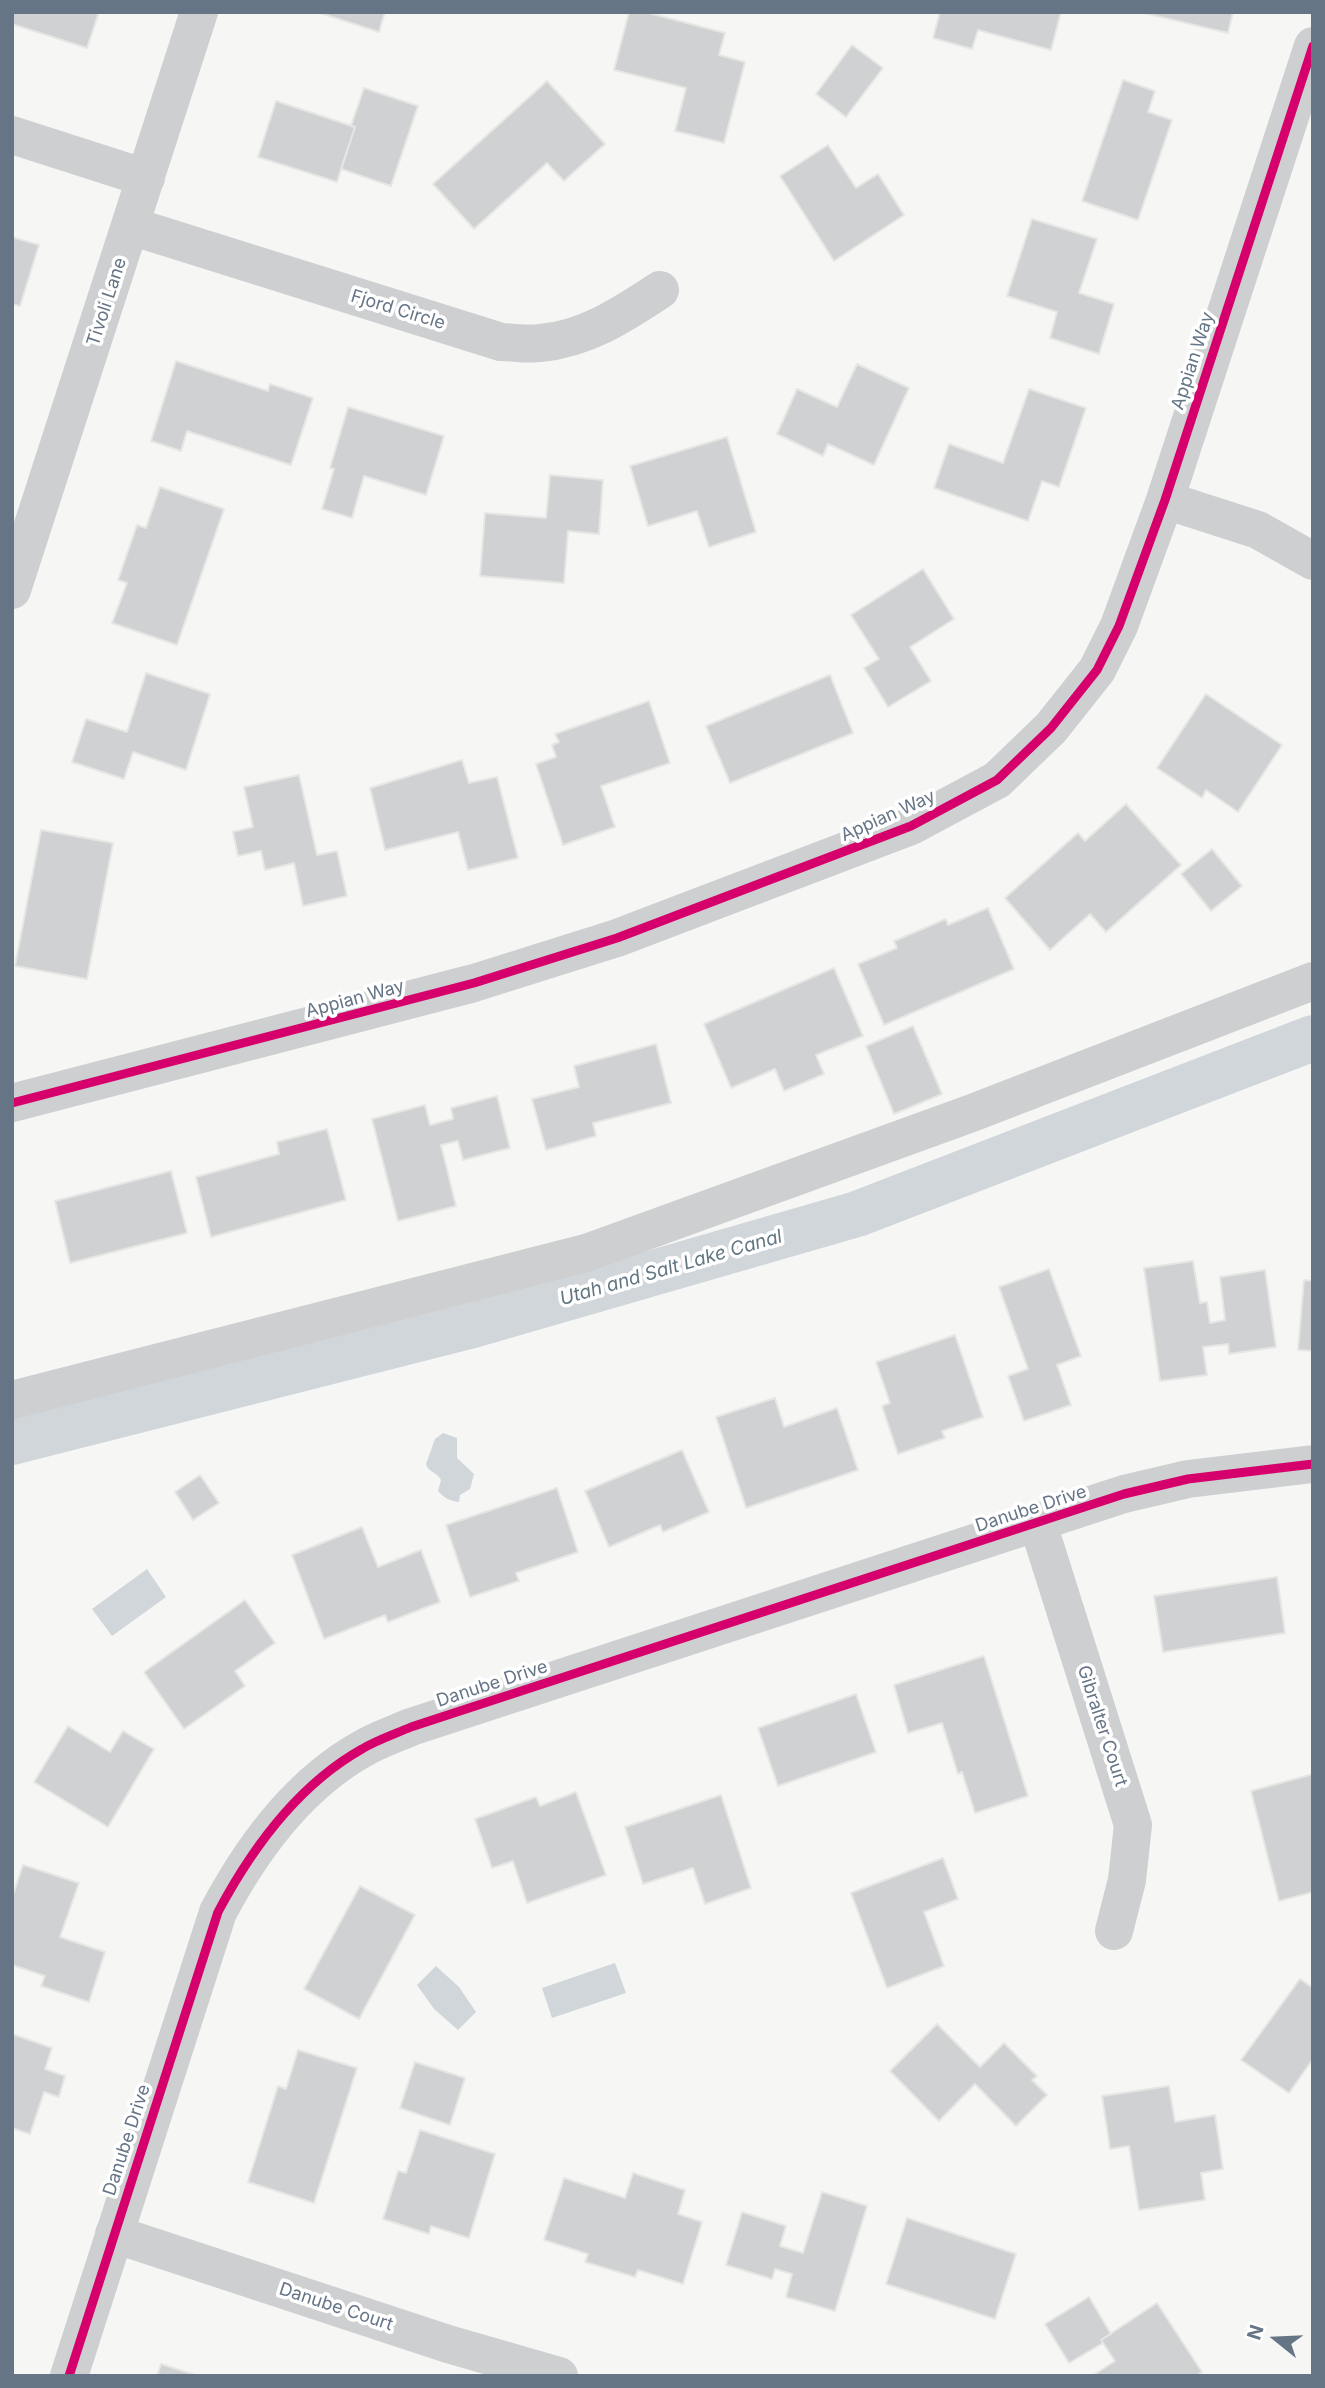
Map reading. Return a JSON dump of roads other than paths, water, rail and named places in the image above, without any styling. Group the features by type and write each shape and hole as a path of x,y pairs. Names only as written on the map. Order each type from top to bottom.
{"street":[{"name":"Tivoli Lane","path":"12,590 199,12"},
{"name":"Appian Way","path":"12,1104 474,983 617,938 911,826 997,780 1051,728 1097,670 1119,626 1165,500 1313,46"},
{"path":"12,135 146,178"},
{"name":"Fjord Circle","path":"131,226 501,342 537,344 575,337 618,318 660,290"},
{"path":"1165,500 1258,530 1313,561"},
{"path":"12,1400 586,1253 972,1113 1313,981"},
{"name":"Danube Drive","path":"69,2376 218,1912 236,1877 262,1839 292,1806 326,1775 362,1749 411,1727 1124,1494 1188,1479 1313,1464"},
{"name":"Gibralter Court","path":"1038,1524 1133,1825 1127,1880 1114,1930"},
{"name":"Danube Court","path":"114,2234 436,2340 559,2376"}],"waterway":[{"name":"Utah and Salt Lake Canal","path":"12,1442 473,1325 857,1214 1313,1038"}]}
